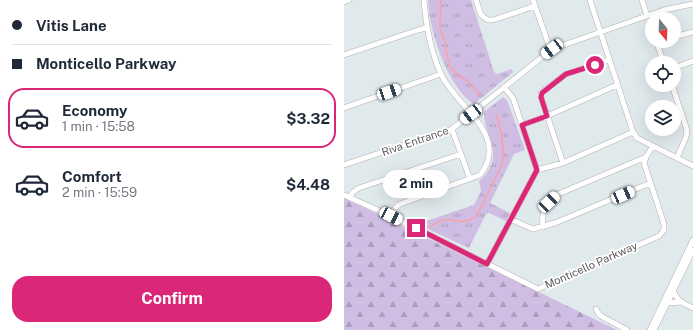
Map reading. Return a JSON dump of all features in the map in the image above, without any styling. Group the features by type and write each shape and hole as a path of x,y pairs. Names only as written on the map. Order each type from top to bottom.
{"street":[{"path":"344,1 349,0"},
{"path":"391,216 395,208 400,204 480,175 487,164 490,153 482,128 441,74 426,28 424,0"},
{"path":"476,0 481,15 488,20 493,20 535,6"},
{"path":"533,0 548,44 552,49"},
{"path":"590,0 633,132 637,138 693,166"},
{"path":"642,0 646,12"},
{"name":"Riva Entrance","path":"658,12 693,4"},
{"name":"Riva Entrance","path":"344,165 452,129 552,49 645,17"},
{"path":"344,55 426,28"},
{"path":"681,35 693,32"},
{"path":"563,163 541,97 542,93 566,74 609,60"},
{"path":"681,65 693,61"},
{"path":"344,108 441,74"},
{"path":"522,125 547,116 617,85"},
{"path":"504,87 513,98 537,170"},
{"path":"674,92 687,130 686,137 677,158"},
{"path":"452,129 470,179"},
{"path":"487,264 537,170 563,163 633,132"},
{"path":"510,219 533,229 543,227 650,183 644,163 653,146"},
{"path":"350,197 353,192 359,188 461,154"},
{"path":"543,227 542,215 549,202 556,195 646,157"},
{"name":"Monticello Parkway","path":"344,195 391,216 538,289 659,236 664,230 664,224 650,183"},
{"path":"650,330 693,240"},
{"path":"654,330 693,250"},
{"path":"674,289 676,296 682,302 693,308"},
{"path":"667,303 682,302"},
{"path":"596,309 598,314 627,330"}],"green space":[{"path":"428,0 471,0 494,72 497,74 512,69 513,72 474,104 466,98 459,89 446,67 433,32"},
{"path":"503,97 507,100 525,150 514,154 490,203 510,213 506,221 489,213 486,214 469,248 419,225 420,223 474,205 481,191 479,181 488,171 493,160 492,146 484,119 484,112"},
{"path":"344,198 617,330 344,330"}],"waterway":[{"path":"441,0 440,28 445,42 449,66 459,76 469,82 480,95"},
{"path":"430,227 442,220 468,221 477,215 502,165 503,160 502,139 496,114"}],"route":[{"path":"416,228 487,264 537,170 522,125 547,116 541,97 542,93 566,74 595,65"}]}
